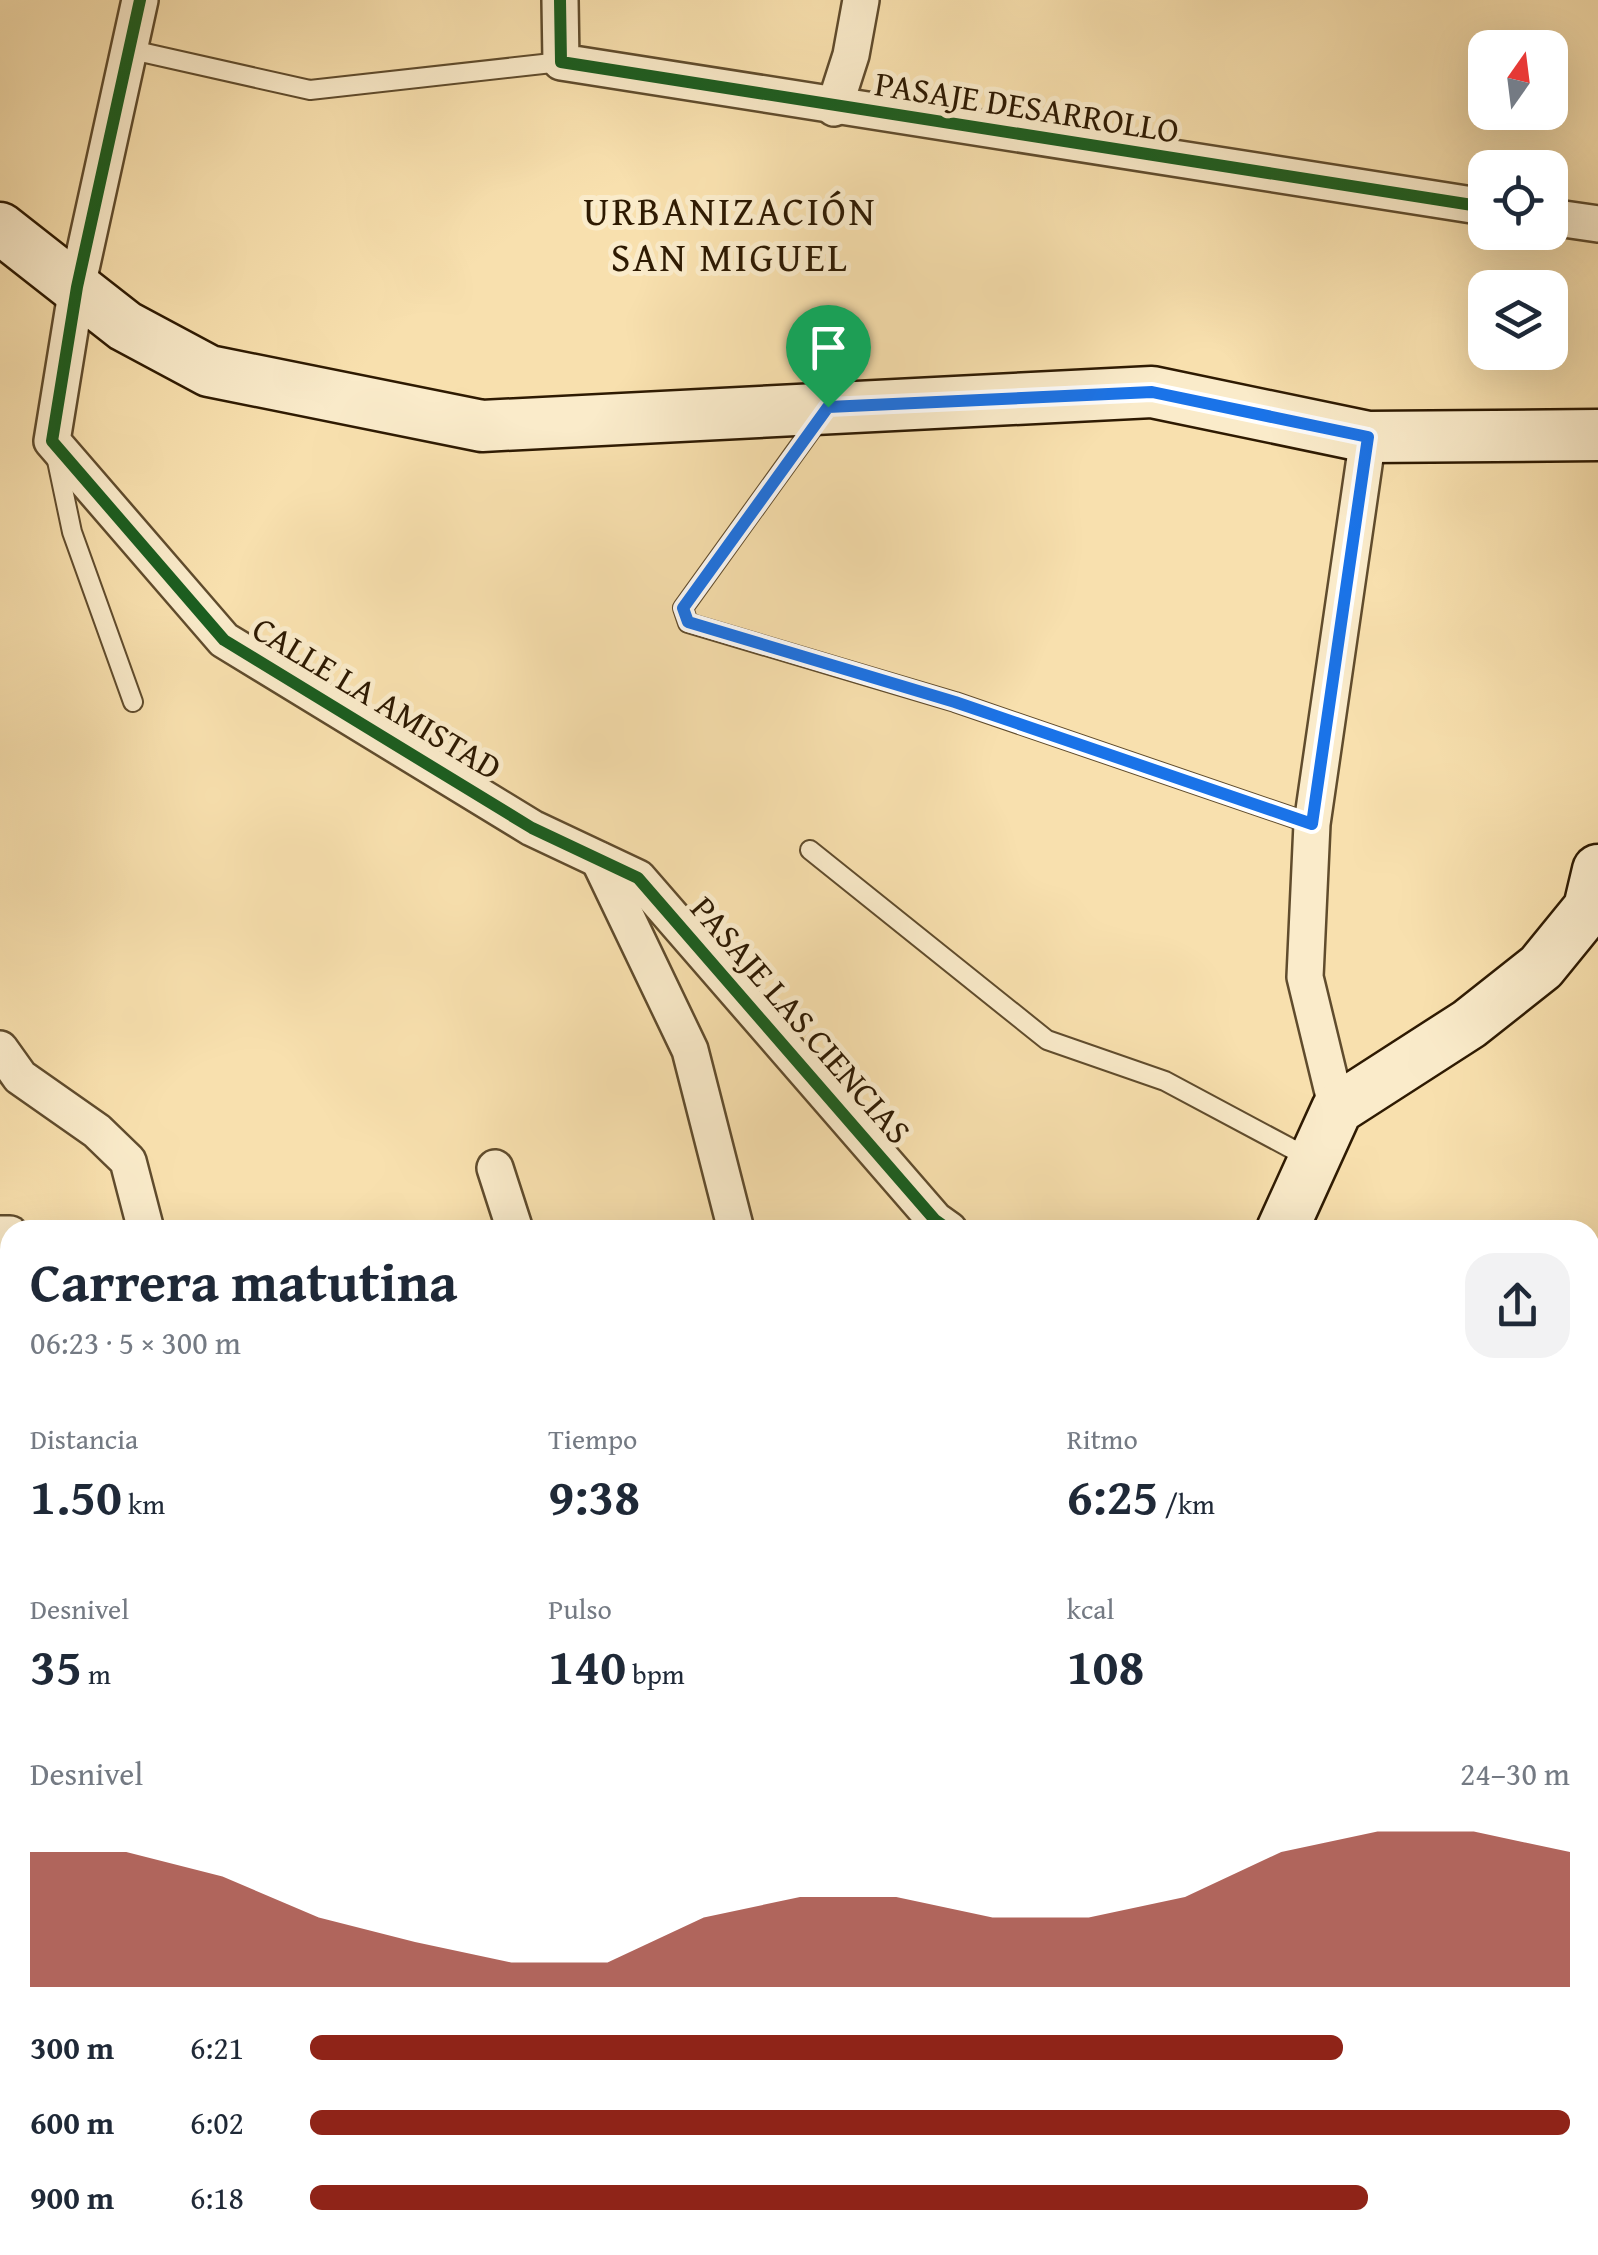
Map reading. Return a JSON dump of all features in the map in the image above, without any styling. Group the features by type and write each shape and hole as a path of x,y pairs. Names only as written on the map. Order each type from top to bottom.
{"main road":[{"path":"0,228 125,326 210,372 482,426 1152,392 1368,437 1598,435"},
{"path":"1286,1220 1337,1108 1469,1024 1541,967 1588,908 1598,870"}],"street":[{"path":"52,441 77,288 140,0"},
{"path":"560,0 561,62"},
{"path":"834,108 851,55 861,0"},
{"name":"PASAJE DESARROLLO","path":"561,62 834,108 1468,204"},
{"path":"1568,220 1598,224"},
{"path":"1337,1108 1306,977 1312,824 1368,437"},
{"name":"CALLE LA AMISTAD","path":"52,441 224,640 532,828 599,860"},
{"path":"599,860 690,1050 733,1220"},
{"name":"PASAJE LAS CIENCIAS","path":"599,860 638,878 935,1220"},
{"path":"0,1048 20,1077 97,1131 128,1161 143,1220"},
{"path":"495,1168 512,1220"}],"lane":[{"path":"132,50 310,90 561,62"},
{"path":"828,407 683,608 688,622 702,630 955,702 1312,824"},
{"path":"52,441 72,532 133,702"},
{"path":"810,850 1047,1040 1165,1081 1312,1160"}],"cycle path":[{"path":"140,0 77,287 52,441 224,640 532,828 638,878 935,1220"},
{"path":"560,0 561,62 1468,204"}],"district":[{"name":"URBANIZACIÓN SAN MIGUEL","path":"730,234"}],"route":[{"path":"1152,392 1368,437 1312,824 955,702 702,630 688,622 683,608 828,407 1152,392"}]}
